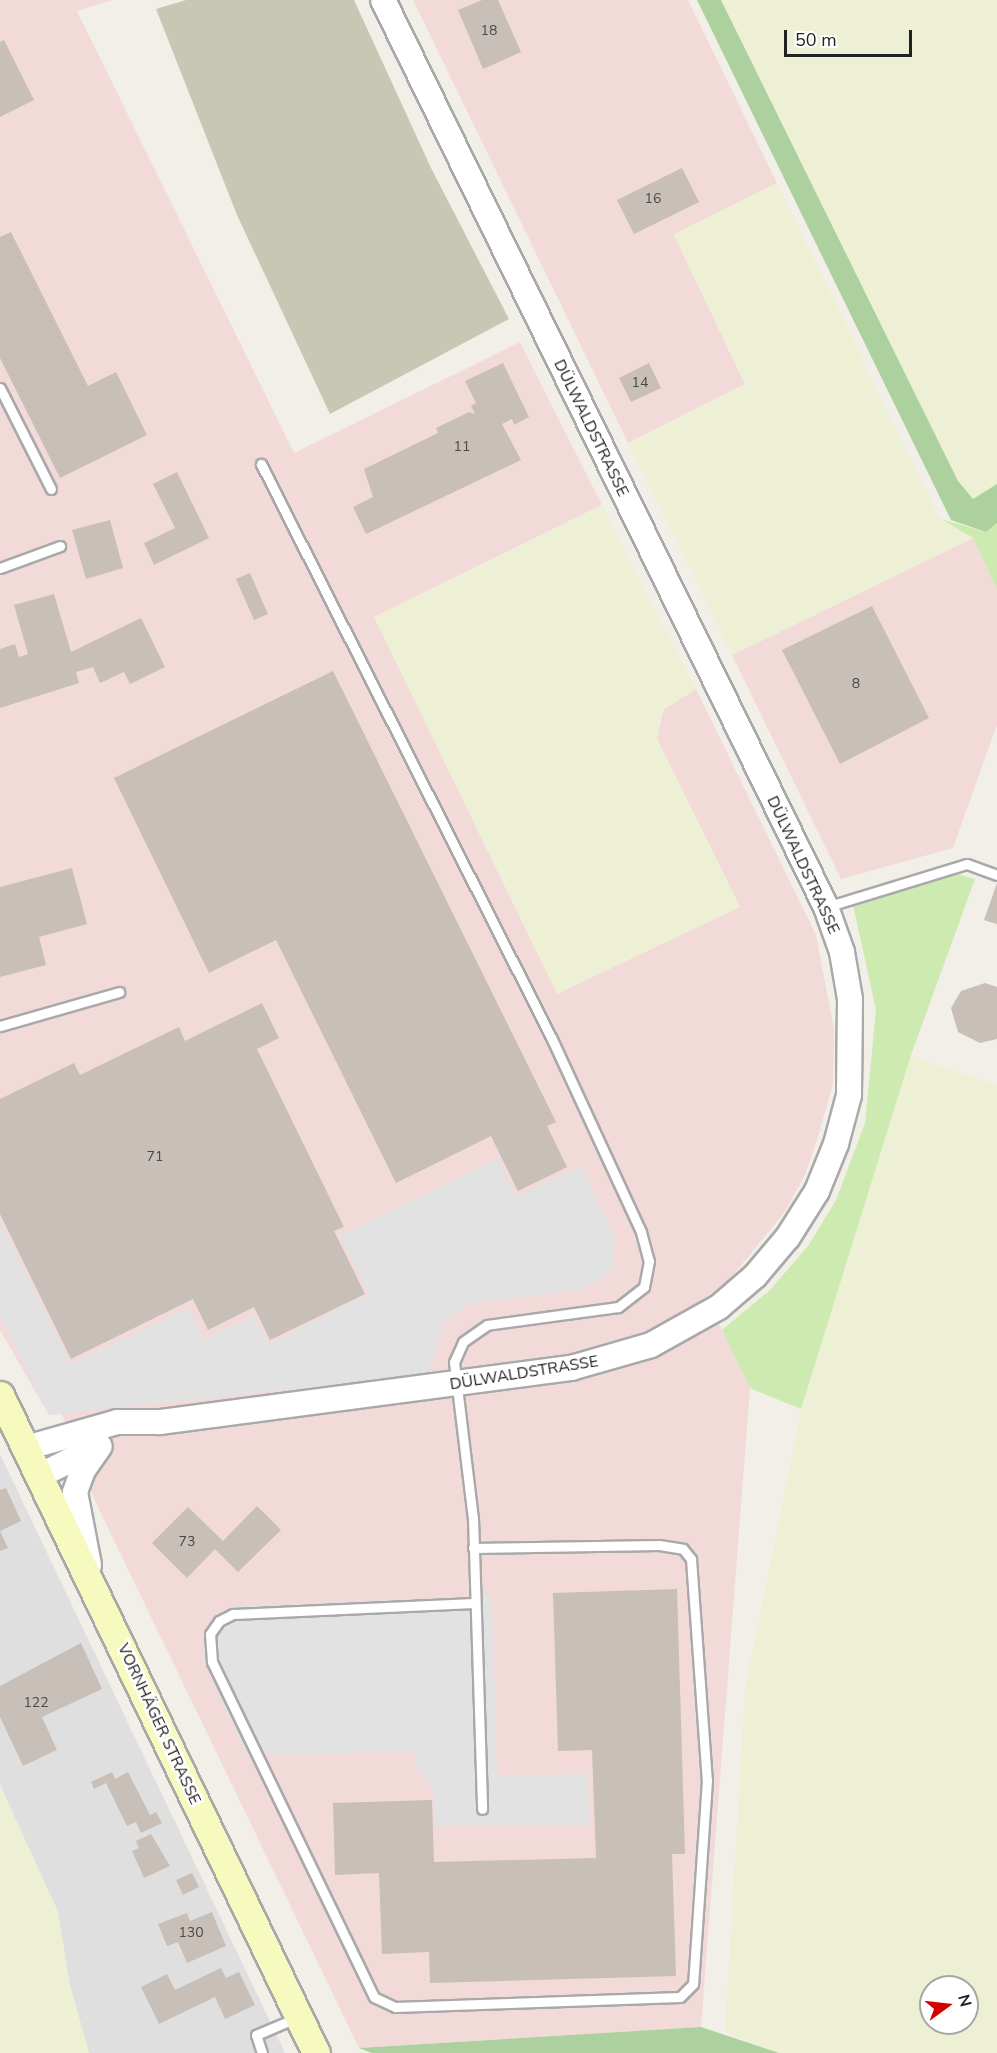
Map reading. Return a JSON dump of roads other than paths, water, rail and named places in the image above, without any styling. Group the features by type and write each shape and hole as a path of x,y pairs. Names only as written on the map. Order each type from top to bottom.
{"main road":[{"name":"VORNHÄGER STRASSE","path":"0,1395 94,1585 316,2053"}],"street":[{"name":"DÜLWALDSTRASSE","path":"26,1448 117,1422 160,1422 571,1368 651,1345 719,1306 755,1276 788,1237 817,1191 836,1144 849,1095 850,999 842,952 826,907 383,0"},
{"name":"DÜLWALDSTRASSE","path":"39,1476 100,1446 160,1422"},
{"path":"94,1585 75,1492 100,1446"}],"lane":[{"path":"0,388 51,489"},
{"path":"261,464 551,1037 642,1232 649,1262 644,1287 618,1307 487,1325 463,1342 454,1362 473,1548 482,1809"},
{"path":"0,568 60,546"},
{"path":"826,907 967,864 997,875"},
{"path":"0,1026 119,992"},
{"path":"473,1548 659,1545 683,1549 691,1559 707,1780 693,1984 680,1997 395,2007 374,1997 212,1662 210,1634 219,1621 233,1614 475,1603"},
{"path":"262,2053 256,2035 298,2017"}]}
